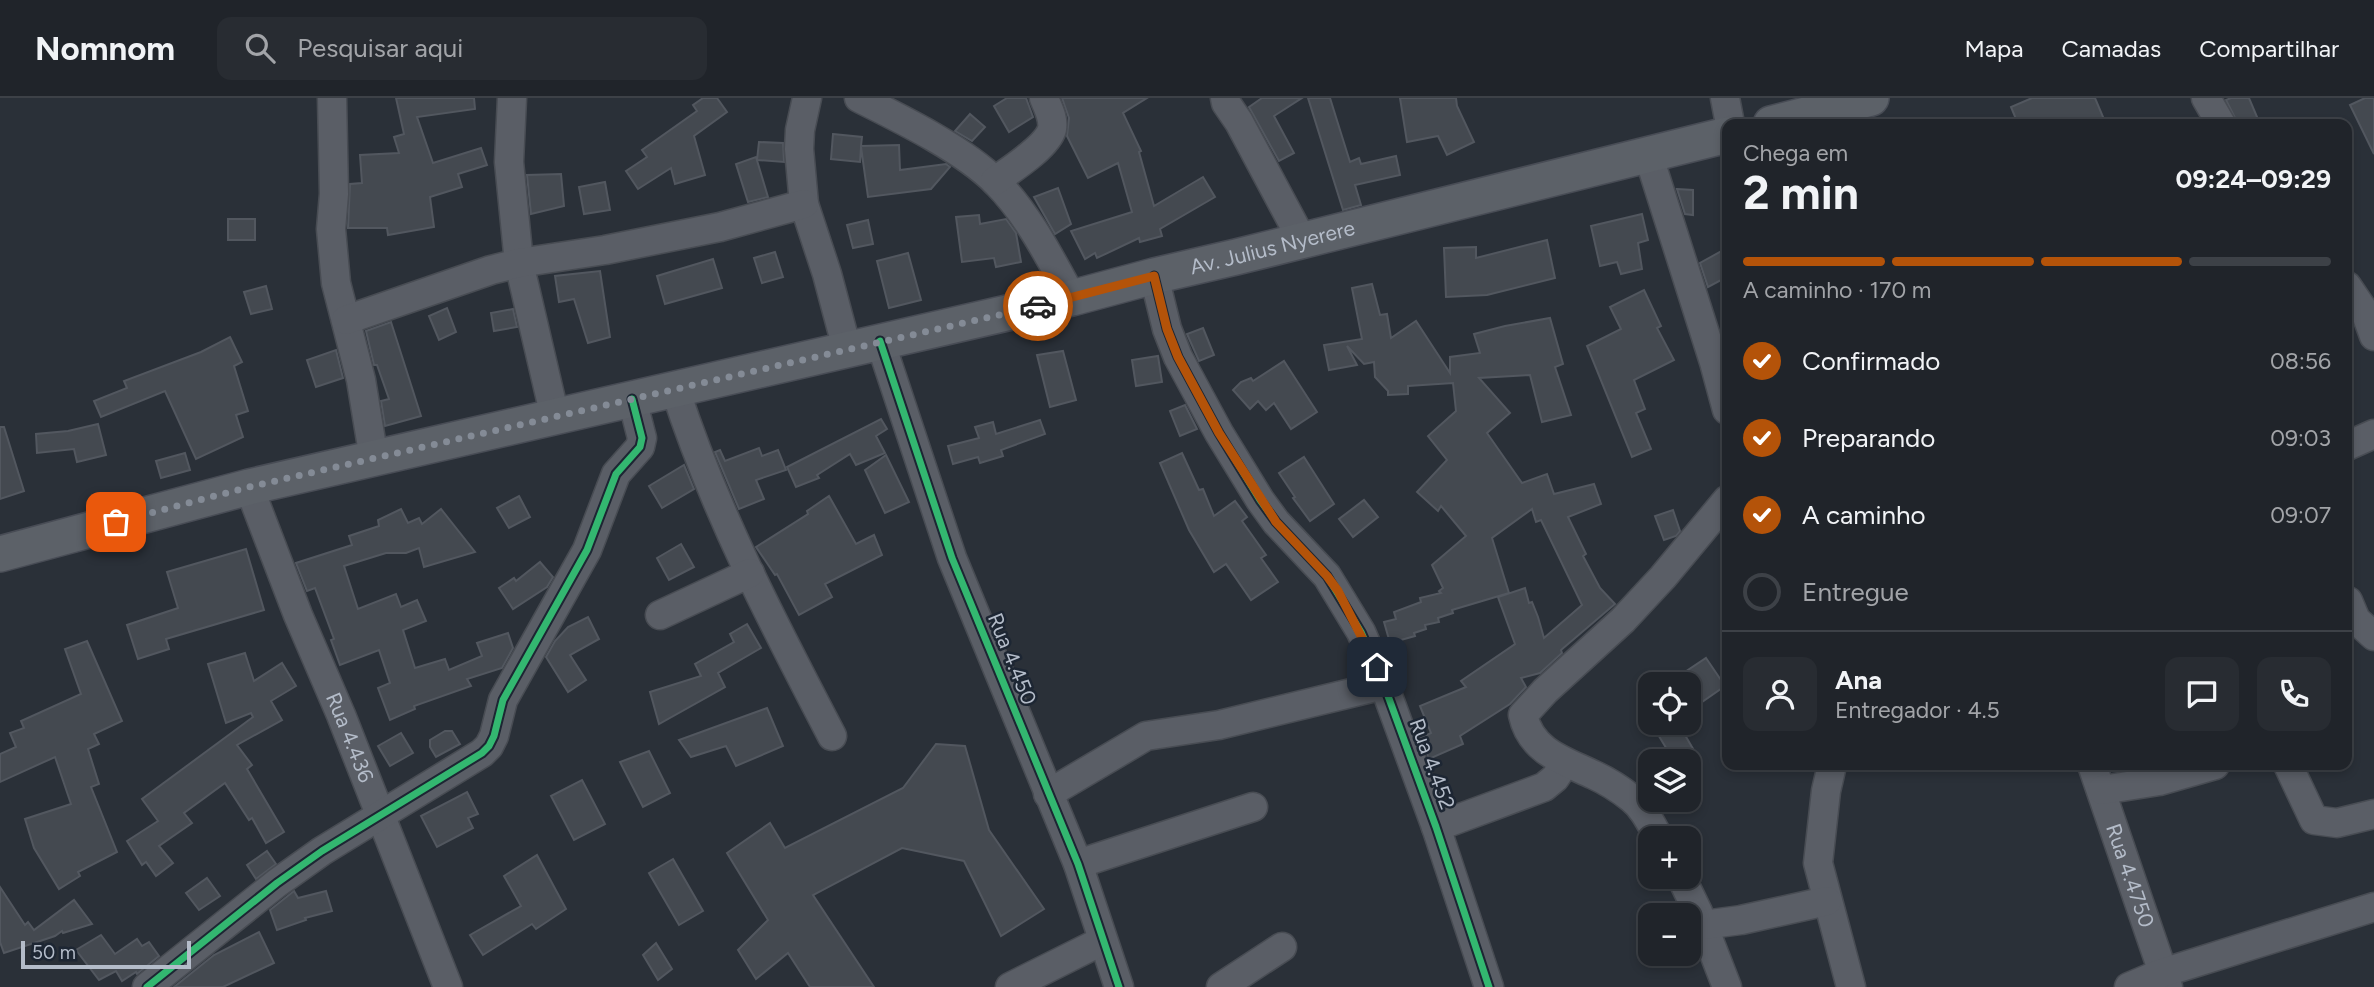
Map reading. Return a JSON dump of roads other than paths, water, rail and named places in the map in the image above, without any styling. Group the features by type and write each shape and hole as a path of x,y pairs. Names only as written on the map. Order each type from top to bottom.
{"main road":[{"path":"1794,119 1853,106"},
{"name":"Av. Julius Nyerere","path":"0,554 249,487 1072,298 1722,136"}],"street":[{"path":"332,98 334,194 331,229 336,284 361,380 374,459"},
{"path":"512,98 509,162 519,262 555,417"},
{"name":"Rua 4.450","path":"807,98 799,149 804,204 827,274 864,345 1078,864 1119,987"},
{"path":"859,98 941,142 995,181 1043,244 1072,298"},
{"path":"995,181 1038,149 1050,134 1053,127 1051,113 1044,98"},
{"path":"1225,98 1302,240"},
{"path":"1725,98 1729,119"},
{"path":"2206,98 2218,119"},
{"path":"1648,154 1722,392"},
{"path":"346,320 519,262 604,250 720,227 804,204"},
{"name":"Rua 4.452","path":"1154,276 1167,329 1178,357 1219,433 1276,522 1327,576 1361,632 1384,684 1436,827 1489,987"},
{"path":"2355,291 2374,336"},
{"path":"675,389 694,449 722,514 832,736"},
{"path":"147,987 277,883 351,832 482,753 489,746 503,701 587,550 616,474 640,447 642,438 632,399"},
{"path":"2352,444 2374,434"},
{"name":"Rua 4.436","path":"249,487 448,987"},
{"path":"1652,826 1632,799 1596,776 1546,752 1531,734 1523,715 1545,691 1623,620 1722,506"},
{"path":"660,615 750,573"},
{"path":"2352,602 2374,606"},
{"path":"2352,612 2356,620 2374,636"},
{"path":"1048,794 1146,736 1219,725 1384,684"},
{"path":"1436,827 1544,787 1555,778 1565,763"},
{"path":"1831,770 1818,863 1851,987"},
{"path":"2097,778 2159,781 2198,770"},
{"path":"2290,770 2314,820 2337,823 2374,814"},
{"name":"Rua 4.4750","path":"2097,778 2165,980"},
{"path":"1078,864 1253,807"},
{"path":"1686,889 1727,987"},
{"path":"1703,925 1741,920 1827,901"},
{"path":"2129,987 2165,980 2374,907"},
{"path":"1010,987 1102,941"},
{"path":"1222,987 1282,947"}]}
